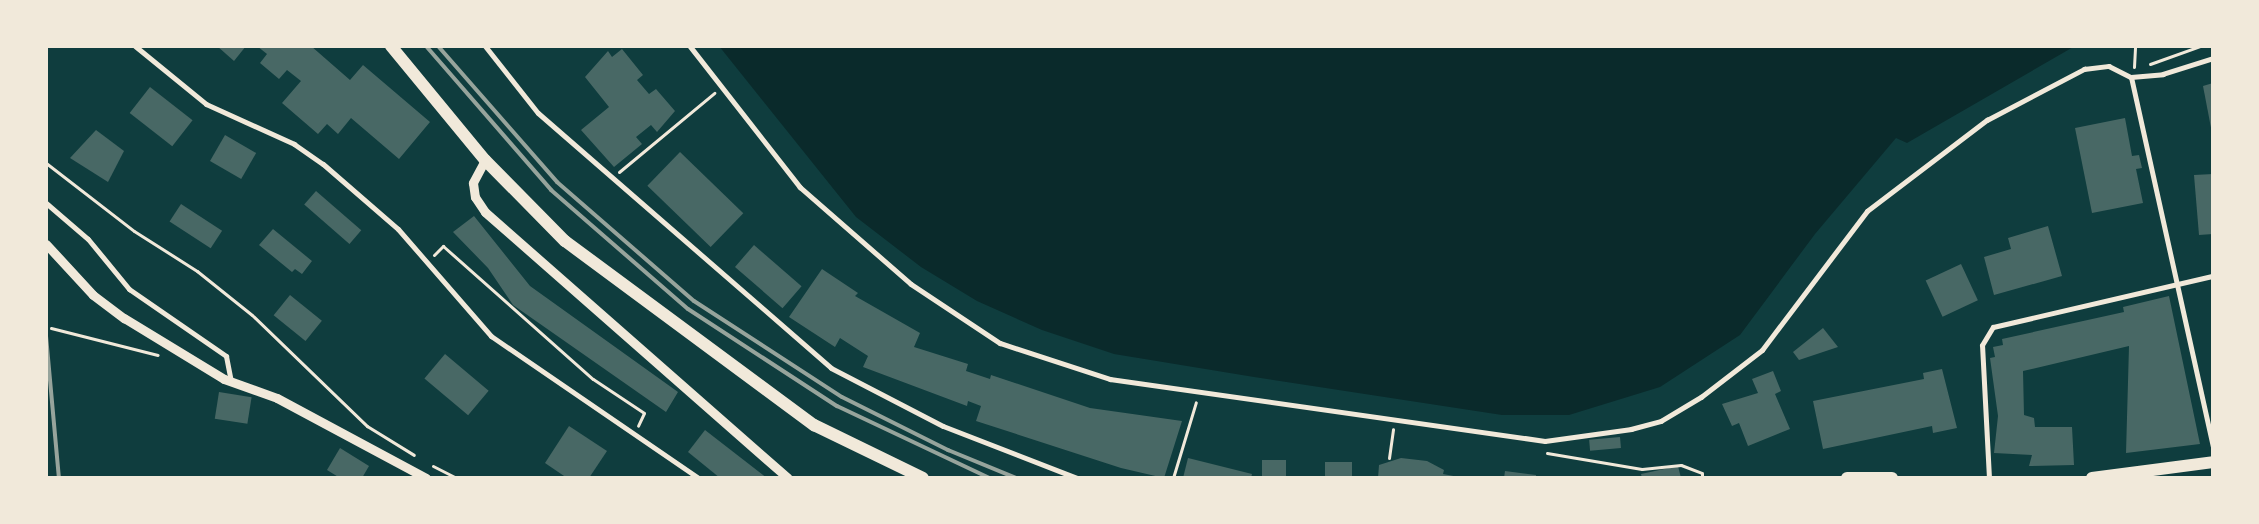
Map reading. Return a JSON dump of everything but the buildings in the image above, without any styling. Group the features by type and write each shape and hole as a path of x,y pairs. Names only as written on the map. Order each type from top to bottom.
{"main road":[{"path":"391,46 486,160 565,241 644,304 814,425 910,475 923,478"},
{"path":"2092,478 2213,462"},
{"path":"1846,478 1892,478"}],"street":[{"path":"135,46 206,104 309,154 398,229 491,336 698,478"},
{"path":"485,46 538,113 831,368 942,426 1078,478"},
{"path":"690,46 800,187 911,284 1000,343 1110,379 1545,441 1660,421 1762,350 1866,211 1918,169 1987,120 2084,69 2109,66 2131,77 2163,74 2213,58"},
{"path":"2131,77 2178,280 2213,448"},
{"path":"486,160 472,182 485,212 788,478"},
{"path":"46,203 88,239 129,289 226,356 231,382"},
{"path":"48,246 99,300 231,382 267,393 426,478"},
{"path":"1989,478 1982,345 1986,334 2001,322 2178,280 2213,276"}],"path":[{"path":"2131,77 2135,46"},
{"path":"2131,77 2156,60 2200,46"},
{"path":"612,178 721,88"},
{"path":"46,163 134,231 197,271 252,315 367,426 418,457"},
{"path":"427,262 443,246 593,379 644,413 635,433"},
{"path":"51,328 157,355 180,350"},
{"path":"1174,478 1194,411"},
{"path":"1389,458 1394,420"},
{"path":"1536,451 1642,469 1681,465 1702,472 1702,478"},
{"path":"426,461 457,478"}],"water":[{"path":"719,46 2075,46 1907,143 1896,138 1815,234 1740,335 1660,387 1569,415 1502,415 1114,354 1042,330 977,301 921,267 856,217"}],"railway":[{"path":"426,46 551,190 688,309 837,406 989,478"},
{"path":"438,46 557,182 694,301 842,397 948,450 1016,478"},
{"path":"46,336 59,478"}]}
